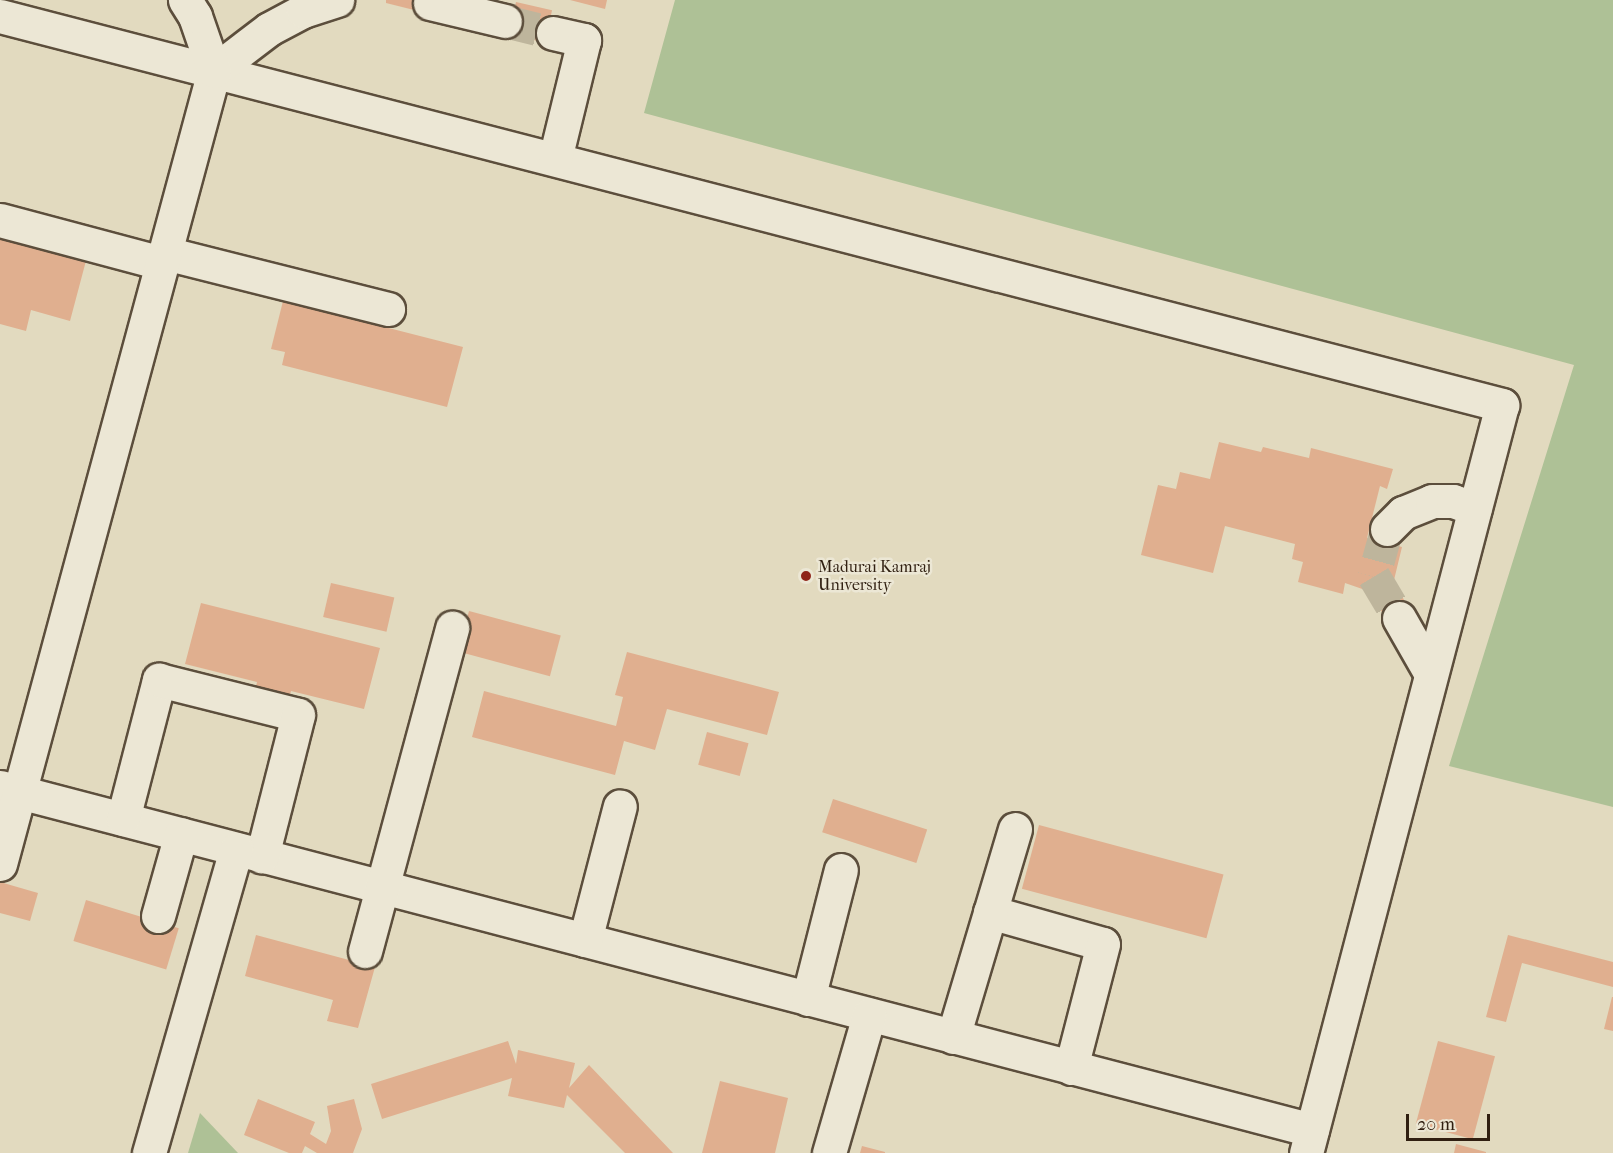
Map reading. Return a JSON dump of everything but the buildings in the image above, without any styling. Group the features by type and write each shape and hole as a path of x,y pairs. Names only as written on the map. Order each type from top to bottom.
{"lane":[{"path":"0,864 9,789 163,258 214,71 195,16 185,0"},
{"path":"214,71 269,29 303,11 337,0"},
{"path":"430,3 505,21"},
{"path":"0,16 1502,405 1309,1142 1071,1068 9,789"},
{"path":"553,33 584,40 555,159"},
{"path":"0,220 388,309"},
{"path":"1387,529 1403,513 1432,501 1454,501 1475,509"},
{"path":"1399,618 1431,674"},
{"path":"365,951 452,628"},
{"path":"123,819 159,680 298,715 249,852 149,1153"},
{"path":"585,940 620,806"},
{"path":"953,1037 1015,829"},
{"path":"158,916 181,834"},
{"path":"808,999 841,870"},
{"path":"990,912 1103,944 1071,1068"},
{"path":"829,1153 869,1014"}],"green space":[{"path":"675,0 1613,0 1613,807 1449,766 1574,365 644,113"},
{"path":"200,1113 238,1153 188,1153"}],"tunnel":[{"path":"505,21 553,33"},
{"path":"1387,529 1374,576 1399,618"}],"place":[{"name":"Madurai Kamraj University","path":"806,576"}]}
